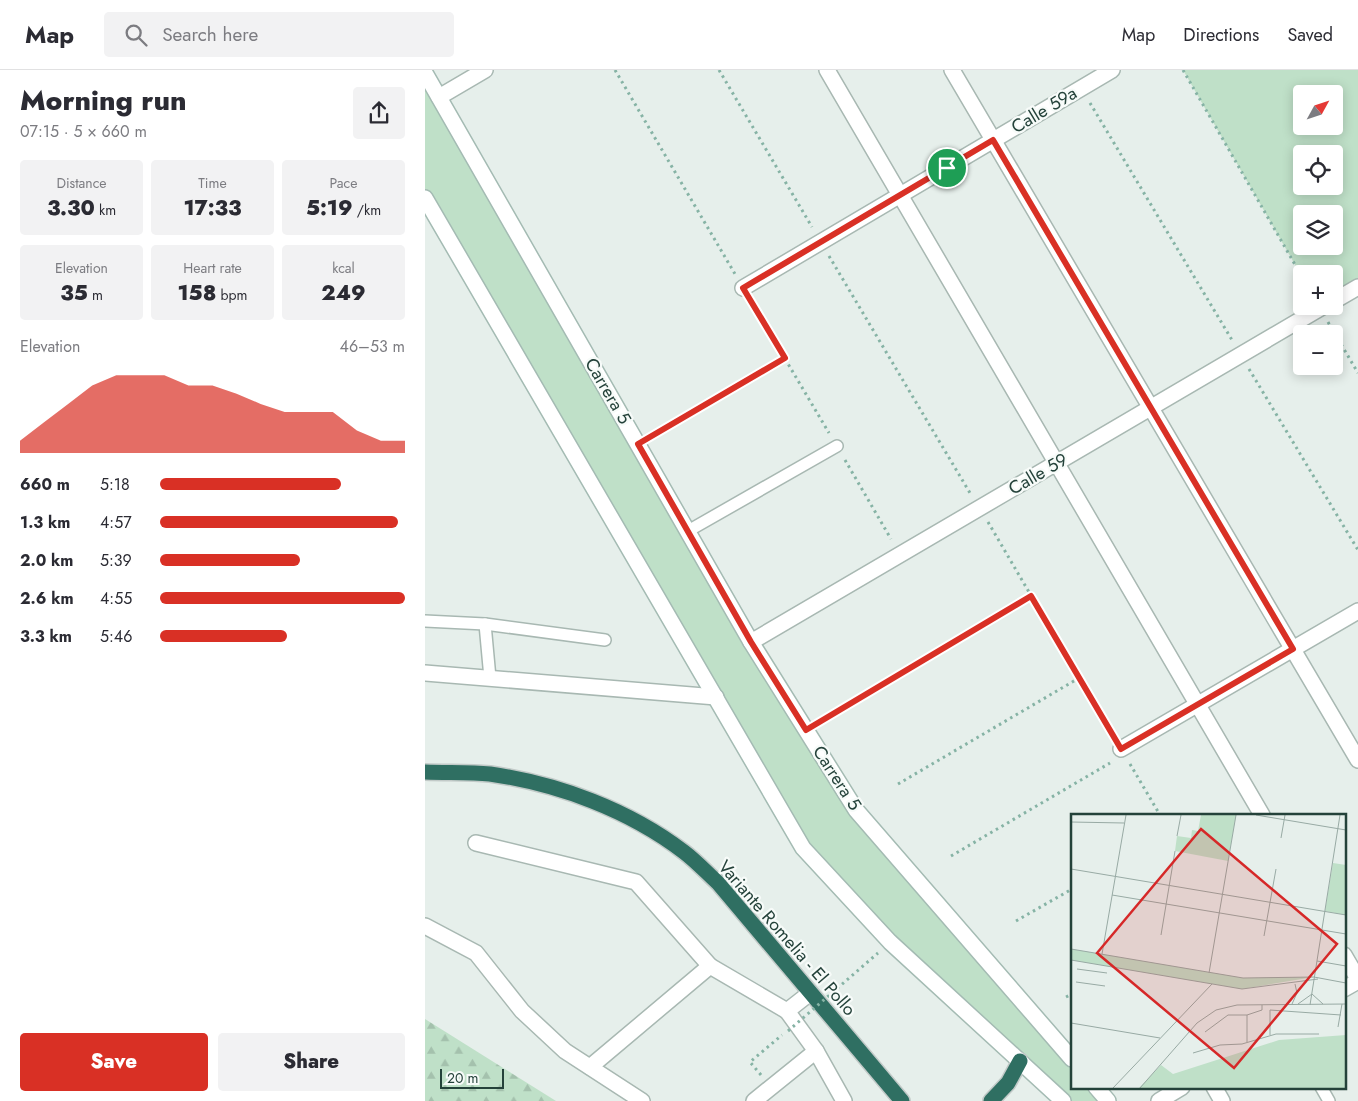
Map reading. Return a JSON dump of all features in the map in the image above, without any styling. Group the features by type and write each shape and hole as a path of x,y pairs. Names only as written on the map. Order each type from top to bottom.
{"highway":[{"name":"Variante Romelia - El Pollo","path":"425,772 489,774 532,782 614,810 684,852 718,883 902,1101"},
{"path":"991,1101 1008,1083 1020,1061"}],"street":[{"path":"439,97 485,70"},
{"path":"827,70 1261,814"},
{"path":"952,70 1358,760"},
{"name":"Calle 59a","path":"743,288 1112,70"},
{"name":"Carrera 5","path":"425,73 751,642 856,810 1071,1058"},
{"path":"425,198 803,848 890,942 1063,1101"},
{"name":"Calle 59","path":"1343,295 1358,287"},
{"name":"Calle 59","path":"751,642 1310,315"},
{"path":"1123,752 1198,704 1358,611"},
{"path":"425,673 716,697"},
{"path":"476,843 636,882 710,966 787,1011 816,1051 843,1101"},
{"path":"425,926 476,953 521,1011 565,1051 642,1101"},
{"path":"1346,959 1358,980 1346,988"},
{"path":"590,1067 710,966"},
{"path":"787,1011 809,993"},
{"path":"754,1101 816,1051"},
{"path":"1097,1088 1108,1101"},
{"path":"1159,1101 1180,1088"},
{"path":"1215,1088 1222,1101"}],"lane":[{"path":"688,531 837,446"},
{"path":"425,621 485,624 605,640"},
{"path":"485,624 490,678"},
{"path":"1322,1088 1329,1101"}],"path":[{"path":"615,70 901,555"},
{"path":"719,70 1159,814"},
{"path":"1183,70 1295,265"},
{"path":"1081,88 1358,550"},
{"path":"1331,315 1358,373"},
{"path":"638,444 785,358"},
{"path":"806,730 1031,596"},
{"path":"898,784 1079,678"},
{"path":"951,856 1123,752"},
{"path":"1017,921 1071,890"},
{"path":"770,1088 750,1062 878,953"},
{"path":"1066,997 1071,994"}],"green space":[{"path":"1183,70 1358,70 1358,287 1343,296 1343,265 1295,265"},
{"path":"425,73 856,810 1071,1058 1071,1088 1097,1088 1108,1101 1063,1101 803,848 425,198"},
{"path":"425,1019 556,1101 425,1101"}],"route":[{"path":"993,140 1293,649 1121,749 1031,596 806,730 751,642 638,444 785,358 743,288 947,168 993,140"}]}
